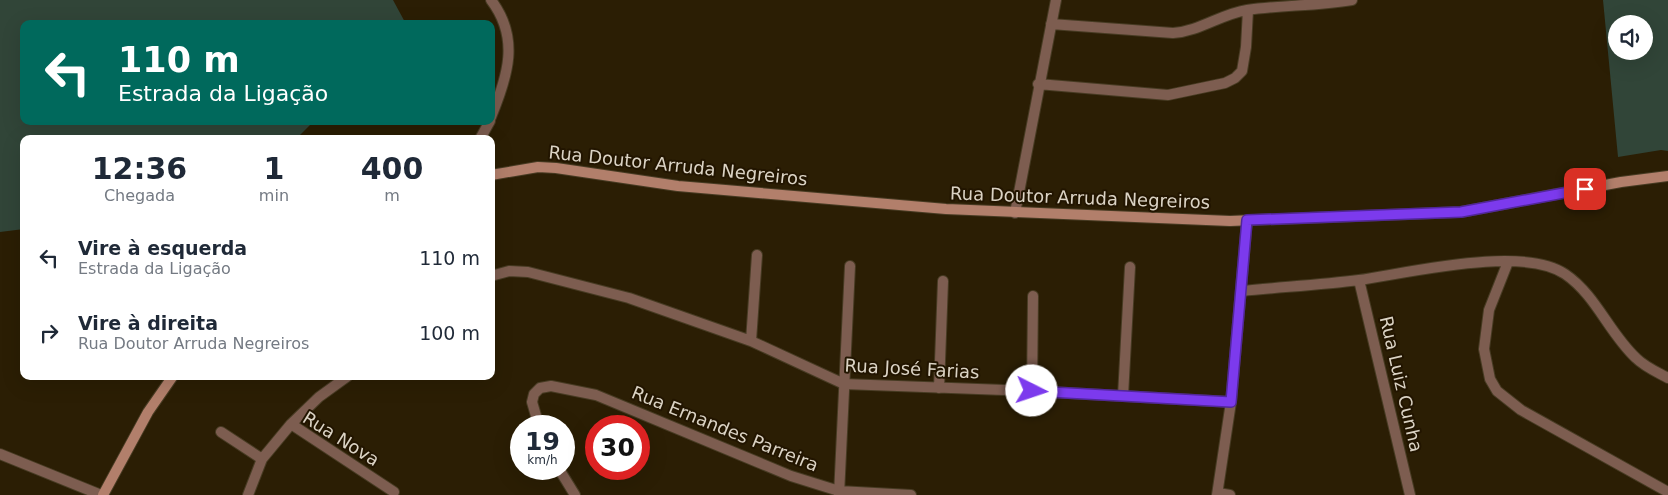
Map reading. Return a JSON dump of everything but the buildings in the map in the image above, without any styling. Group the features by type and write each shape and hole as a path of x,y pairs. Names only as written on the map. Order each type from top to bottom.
{"street":[{"path":"491,0 505,24 509,48 506,73 495,105"},
{"path":"1015,213 1038,84 1056,0"},
{"path":"1051,24 1173,33 1192,30 1226,16 1248,10 1322,5 1352,0"},
{"path":"1038,84 1168,95 1225,83 1235,78 1242,71 1246,47 1248,10"},
{"name":"Rua Doutor Arruda Negreiros","path":"495,174 538,167 556,168 737,192 946,209 1247,220 1461,212 1621,182 1668,176"},
{"path":"1230,495 1218,494 1231,402 1247,220"},
{"path":"751,341 757,255"},
{"path":"1242,291 1359,280 1460,264 1508,262 1536,264 1555,268 1566,274 1588,296 1636,358 1668,378"},
{"path":"1508,262 1489,310 1484,349 1490,379 1497,390 1521,410 1668,492"},
{"path":"839,493 850,266"},
{"path":"1123,396 1130,267"},
{"name":"Rua José Farias","path":"495,275 509,271 528,272 629,298 751,341 844,384 1032,391 1231,402"},
{"name":"Rua Luiz Cunha","path":"1359,280 1410,495"},
{"path":"939,388 943,281"},
{"path":"1032,391 1033,296"},
{"path":"0,454 102,495 148,412 170,380"},
{"path":"292,424 319,396 342,380"},
{"name":"Rua Ernandes Parreira","path":"535,415 532,397 540,388 551,386 596,395 745,458 839,493 911,495"},
{"name":"Rua Nova","path":"248,495 262,458 292,424 394,492"},
{"path":"221,432 262,458"},
{"path":"566,480 575,495"}],"green space":[{"path":"0,0 393,0 404,20 20,20 20,125 310,125 300,135 20,135 20,230 0,232"},
{"path":"1603,0 1668,0 1668,151 1661,150 1618,157 1609,60 1653,60 1653,15 1608,15 1608,52"}],"route":[{"path":"1032,391 1231,402 1247,220 1425,215 1461,212 1513,204 1585,189"}]}
